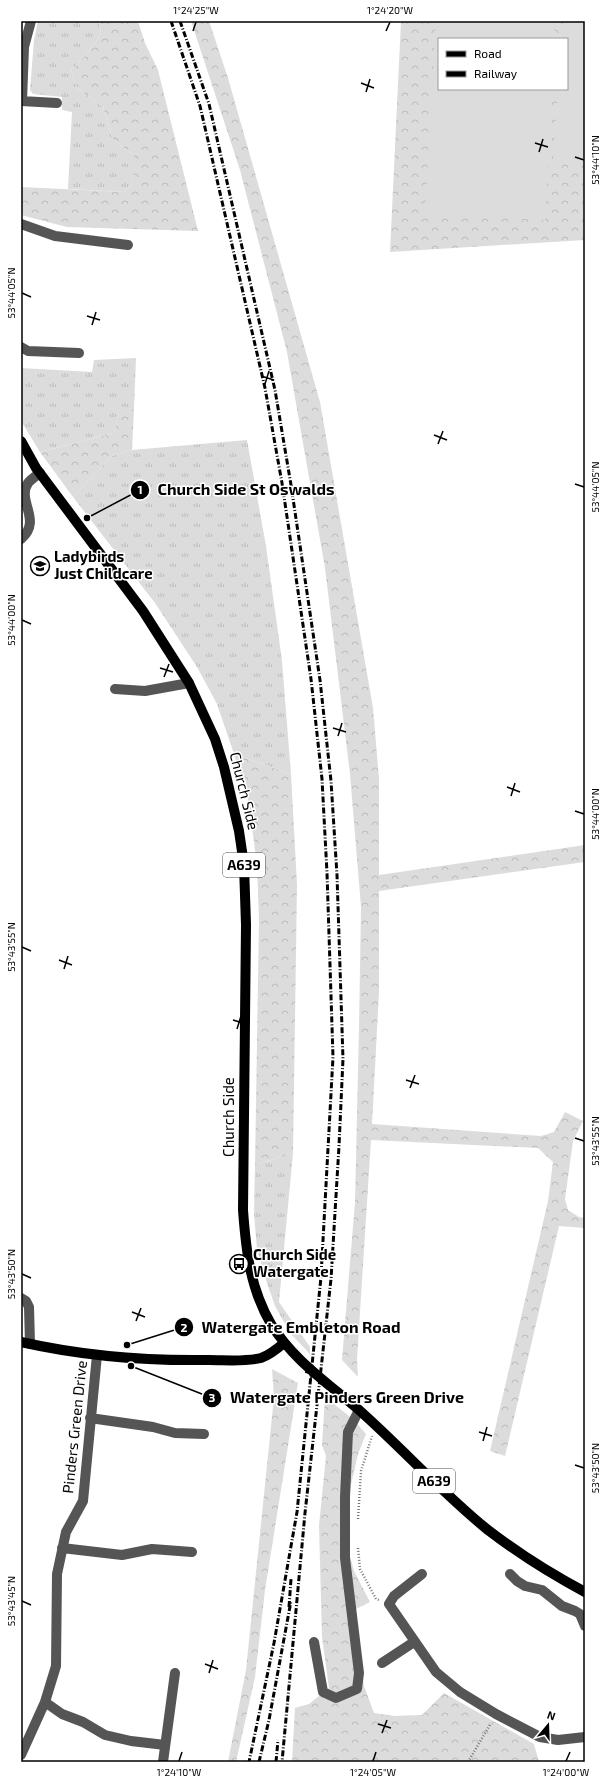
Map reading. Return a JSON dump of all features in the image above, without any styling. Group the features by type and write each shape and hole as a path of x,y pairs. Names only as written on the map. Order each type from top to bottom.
{"main road":[{"name":"Church Side","path":"21,441 40,474 143,611 189,683 215,739 233,803 243,858 246,925 243,1203 246,1246 252,1279 261,1304 284,1343"},
{"path":"26,1343 97,1355 144,1359 244,1360 267,1356 284,1343"},
{"name":"A639","path":"284,1343 299,1359 359,1410 487,1528 512,1548 585,1592"}],"street":[{"path":"31,21 24,47 21,101 57,103"},
{"path":"21,224 55,236 128,245"},
{"path":"21,347 28,351 79,353"},
{"path":"21,539 26,535 30,523 25,490 29,482 40,474"},
{"path":"115,690 146,691 189,683"},
{"path":"21,1298 26,1301 29,1307 26,1343"},
{"name":"Pinders Green Drive","path":"21,1755 45,1702 56,1666 58,1574 66,1532 83,1501 97,1355"},
{"path":"314,1642 323,1692 336,1698 357,1689 359,1673 345,1558 348,1432 359,1410"},
{"path":"90,1418 153,1427 176,1433 204,1434"},
{"path":"62,1548 122,1555 152,1549 192,1552"},
{"path":"422,1574 394,1596 389,1604 436,1672 450,1685 496,1714 540,1737 558,1740 585,1737"},
{"path":"510,1574 516,1581 525,1586 542,1590 562,1606 580,1614 585,1626"},
{"path":"382,1663 414,1642"},
{"path":"163,1762 175,1673"},
{"path":"45,1702 62,1714 83,1722 105,1735 131,1741 165,1745"}],"path":[{"path":"358,1520 361,1471 376,1426"},
{"path":"357,1540 360,1570 365,1582 376,1599 389,1604"},
{"path":"468,1762 496,1714"}],"green space":[{"path":"38,21 99,21 101,34 86,55 71,70 77,88 103,107 113,140 134,155 134,181 125,192 68,189 72,112 62,110 62,97 33,94 30,90 34,40"},
{"path":"99,21 138,21 145,43 158,70 198,231 67,227 21,215 21,187 125,192 134,181 134,155 113,140 103,107 77,88 71,70 86,55 101,34"},
{"path":"191,21 209,21 228,78 320,402 373,708 379,779 379,875 585,845 585,862 379,891 379,992 372,1124 541,1136 554,1132 565,1112 583,1121 573,1141 565,1199 568,1210 579,1217 585,1218 585,1228 559,1226 505,1456 490,1451 548,1201 553,1162 538,1148 371,1140 357,1359 358,1377 342,1360 355,1202 361,907 350,774 325,568 287,352 240,170"},
{"path":"401,21 585,21 585,240 390,252"},
{"path":"436,21 555,21 554,38 438,38 438,90 552,90 545,220 425,214"},
{"path":"563,21 585,21 585,163 553,161 558,90 568,90 568,38 562,38"},
{"path":"136,358 134,409 119,412 114,433 40,452 21,421 21,368 92,372 94,360"},
{"path":"134,409 132,450 112,456 73,497 40,452 114,433 119,411"},
{"path":"247,440 266,546 282,661 291,774 234,754 217,704 197,667 155,603 73,497 112,456 132,450"},
{"path":"234,754 291,774 297,885 293,1153 255,1165 259,920 257,865 249,804"},
{"path":"293,1153 279,1302 310,1347 310,1354 290,1333 275,1306 257,1249 254,1214 255,1165"},
{"path":"272,1369 298,1383 265,1590 255,1677 236,1762 228,1762 246,1670 274,1397"},
{"path":"325,1397 354,1420 366,1434 358,1454 348,1498 348,1549 354,1571 370,1602 354,1610 364,1686 374,1713 395,1716 422,1715 444,1693 534,1744 539,1762 292,1762 295,1708 309,1704 329,1688 322,1637 319,1525 326,1456 322,1445"}],"railway":[{"path":"171,21 200,106 265,388 282,483 311,679 322,779 327,873 333,1057 321,1277 297,1512 274,1643 249,1762"},
{"path":"180,21 209,104 275,390 291,485 320,680 331,781 337,875 343,1059 331,1279 305,1513 282,1762"},
{"path":"289,1607 291,1579"},
{"path":"259,1762 269,1720 291,1601"},
{"path":"276,1762 278,1740"}],"place":[{"name":"Church Side St Oswalds","path":"87,518"},
{"name":"Ladybirds Just Childcare","path":"40,566"},
{"name":"Church Side Watergate","path":"239,1264"},
{"name":"Watergate Embleton Road","path":"127,1345"},
{"name":"Watergate Pinders Green Drive","path":"131,1366"}]}
